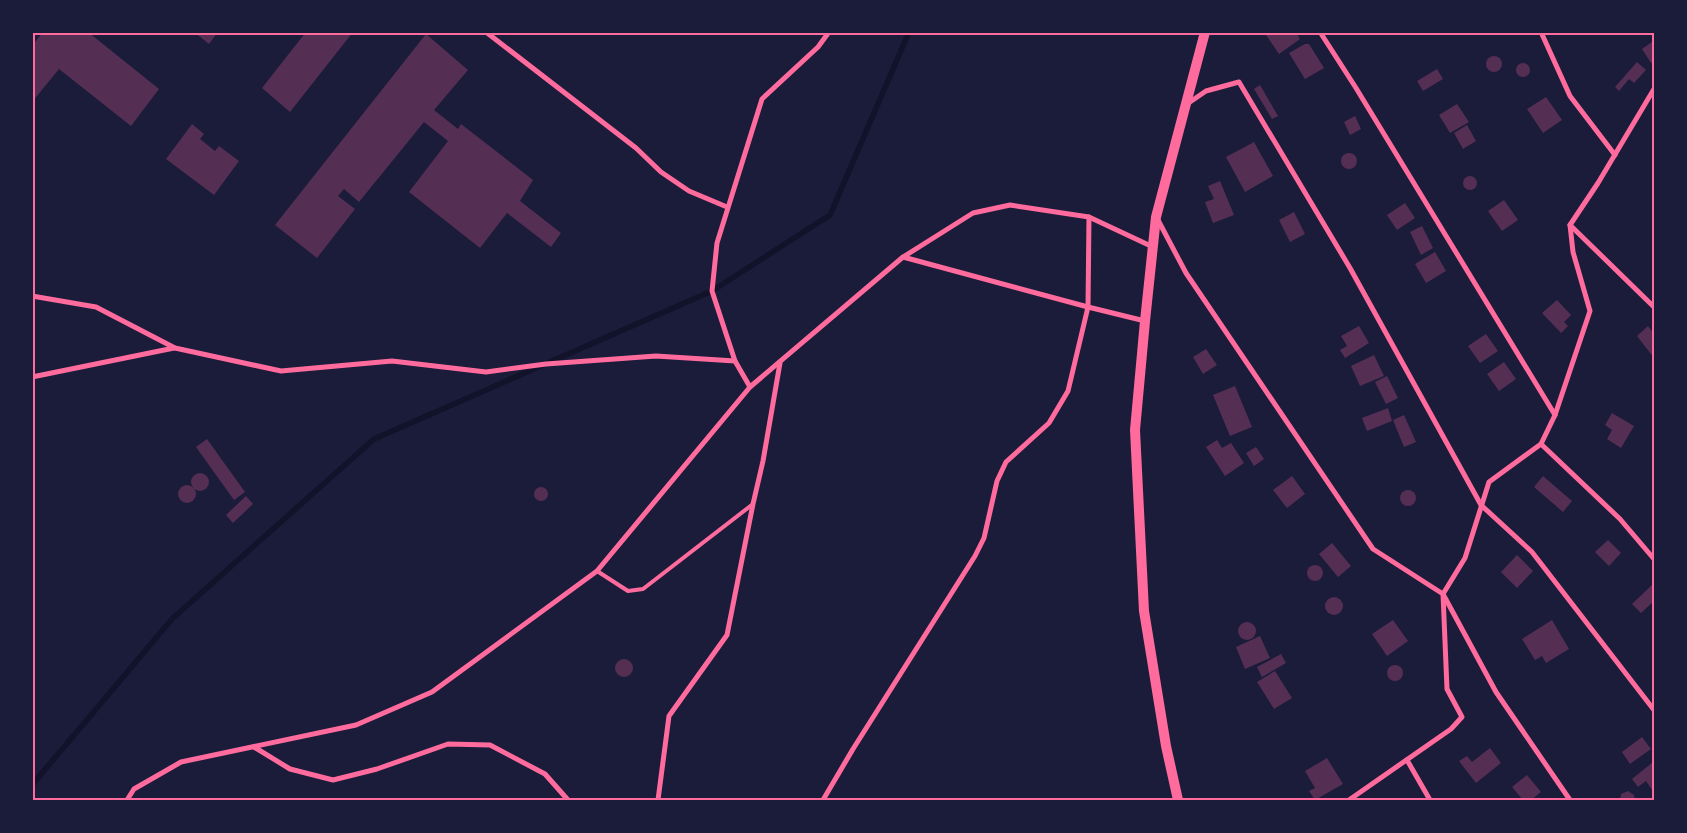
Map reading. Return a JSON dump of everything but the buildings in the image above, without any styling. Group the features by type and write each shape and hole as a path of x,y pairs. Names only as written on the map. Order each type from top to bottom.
{"main road":[{"path":"1178,800 1166,746 1144,611 1135,430 1156,217 1205,32"}],"street":[{"path":"486,32 636,148 661,172 688,191 727,207"},
{"path":"750,387 735,360 712,291 716,243 762,99 818,47 830,32"},
{"path":"1320,32 1555,415"},
{"path":"1541,32 1570,96 1615,154"},
{"path":"1186,104 1206,92 1239,82 1350,268 1481,506 1532,552 1654,710"},
{"path":"1349,800 1451,729 1462,717 1447,689 1443,594 1465,558 1489,482 1541,444 1555,415 1590,311 1573,252 1570,225 1654,89"},
{"path":"127,800 134,790 181,762 356,725 432,692 597,571 750,387 903,257 973,213 1010,205 1089,217 1153,247"},
{"path":"823,800 852,749 975,556 984,538 997,481 1006,462 1049,423 1068,391 1088,306 1089,217"},
{"path":"1156,217 1186,273 1373,549 1443,594 1496,692 1570,800"},
{"path":"1570,225 1654,307"},
{"path":"903,257 1145,320"},
{"path":"32,296 96,307 175,348 281,371 392,361 486,372 546,364 656,356 735,360"},
{"path":"32,377 175,348"},
{"path":"658,800 669,716 727,635 763,461 780,362"},
{"path":"1541,444 1620,518 1654,558"},
{"path":"253,747 290,769 334,780 377,769 448,744 490,745 545,774 568,800"},
{"path":"1407,760 1430,800"}],"lane":[{"path":"597,571 628,591 643,589 753,504"}],"waterway":[{"path":"32,785 172,619 374,439 712,291 830,215 909,32"}]}
